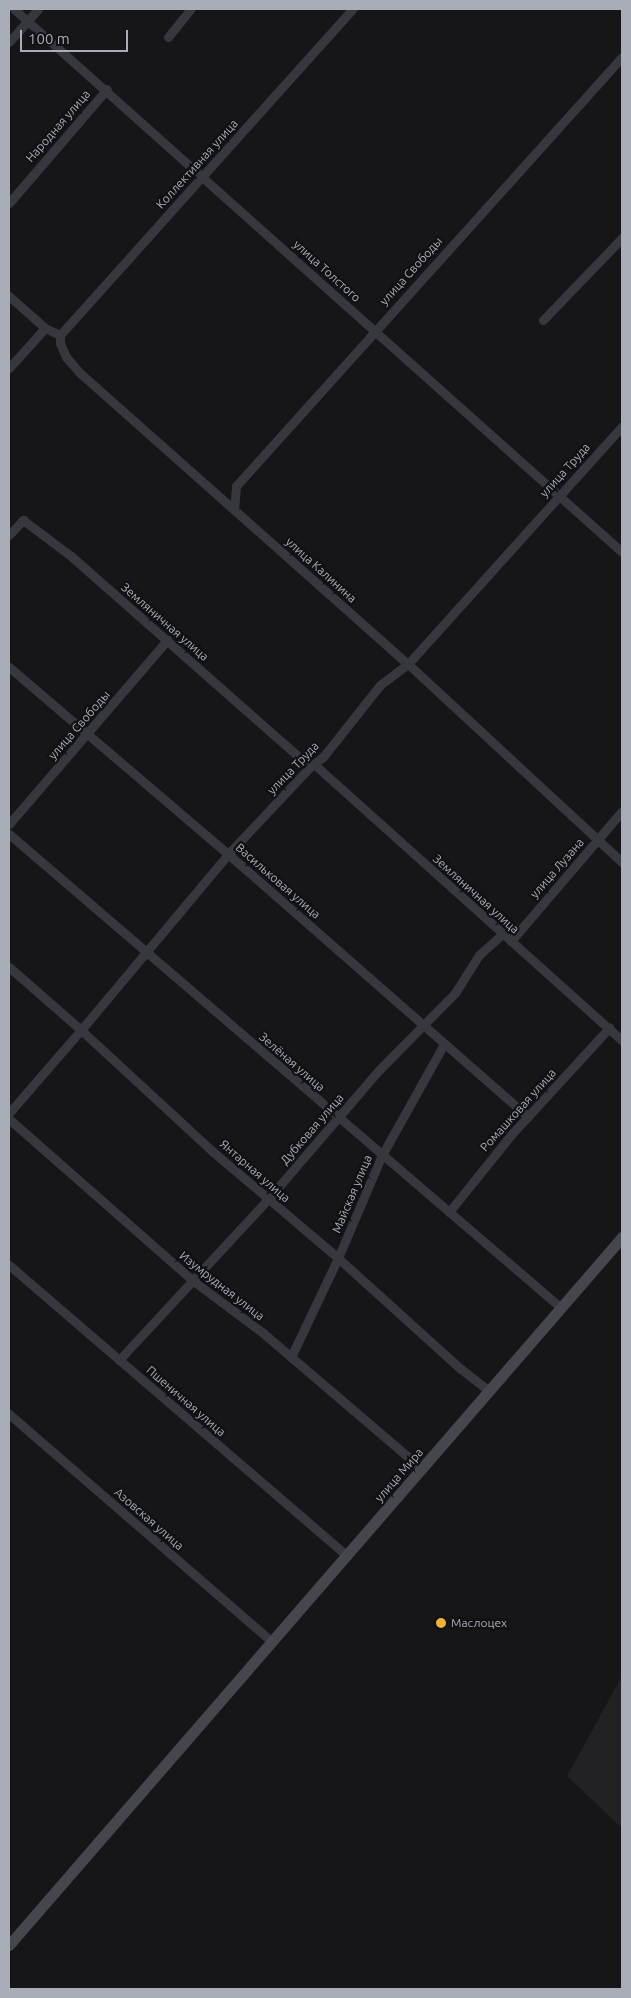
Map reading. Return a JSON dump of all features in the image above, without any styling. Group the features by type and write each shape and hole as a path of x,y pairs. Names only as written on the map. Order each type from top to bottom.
{"main road":[{"name":"улица Мира","path":"9,1945 622,1237"}],"street":[{"name":"улица Толстого","path":"14,9 107,89 622,552"},
{"path":"9,42 38,9"},
{"path":"168,37 191,9"},
{"name":"Коллективная улица","path":"60,335 204,177 352,9"},
{"name":"улица Свободы","path":"234,510 236,486 622,57"},
{"name":"Народная улица","path":"9,202 107,89"},
{"path":"543,320 622,238"},
{"path":"9,296 45,328 60,335"},
{"path":"9,368 45,328"},
{"name":"улица Калинина","path":"60,335 60,343 66,357 80,373 408,664 622,862"},
{"name":"улица Труда","path":"9,1113 228,854 312,766 380,685 408,664 622,426"},
{"name":"Земляничная улица","path":"9,534 23,520 71,556 622,1040"},
{"name":"улица Свободы","path":"9,824 167,640"},
{"name":"Васильковая улица","path":"9,667 228,854 528,1117"},
{"name":"улица Лузана","path":"510,941 622,811"},
{"name":"Зелёная улица","path":"9,834 144,952 560,1307"},
{"name":"Дубковая улица","path":"119,1360 268,1199 379,1070 455,992 479,955 502,934"},
{"name":"Янтарная улица","path":"9,967 212,1150 338,1258 461,1369 489,1390"},
{"name":"Ромашковая улица","path":"449,1212 510,1136 609,1028"},
{"name":"Майская улица","path":"291,1357 338,1258 382,1155 444,1044"},
{"name":"Изумрудная улица","path":"9,1119 120,1219 192,1280 263,1333 422,1469"},
{"name":"Пшеничная улица","path":"9,1265 347,1556"},
{"name":"Азовская улица","path":"9,1414 272,1642"}],"shaded area":[{"path":"622,1676 622,1828 567,1776"}],"place":[{"name":"Маслоцех","path":"441,1623"}]}
